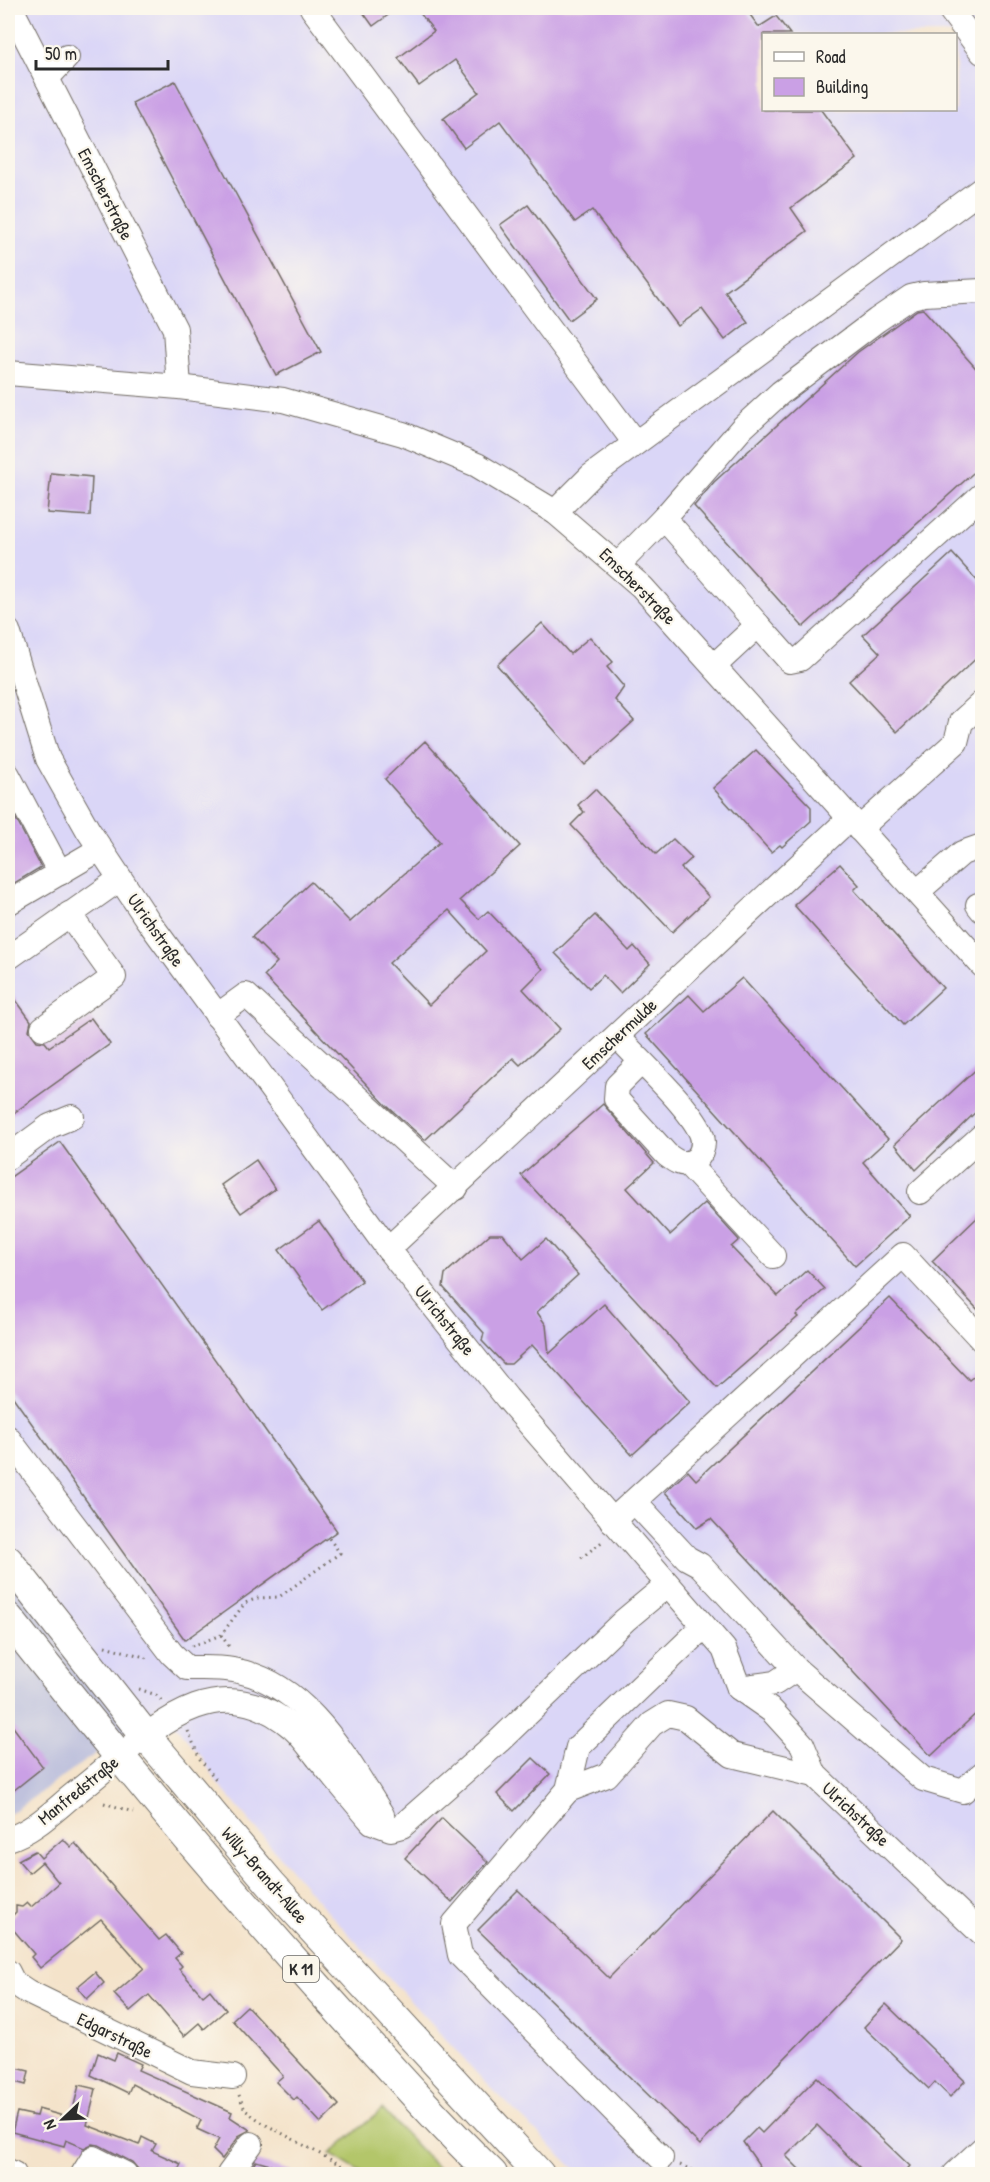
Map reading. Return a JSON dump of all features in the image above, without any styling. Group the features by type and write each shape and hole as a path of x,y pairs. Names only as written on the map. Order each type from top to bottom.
{"main road":[{"name":"Willy-Brandt-Allee","path":"8,1561 145,1735 324,1943 539,2175"},
{"name":"Willy-Brandt-Allee","path":"8,1618 118,1756 237,1897 377,2054 492,2175"}],"street":[{"name":"Emscherstraße","path":"11,8 175,329 179,387"},
{"path":"312,8 635,443"},
{"path":"949,8 982,52"},
{"path":"47,78 67,57"},
{"path":"555,512 591,477 635,443 982,189"},
{"path":"618,565 664,518 742,428 780,393 877,320 917,296 982,291"},
{"name":"Emscherstraße","path":"8,373 179,387 283,400 404,434 477,465 555,512 642,587 982,964"},
{"path":"664,518 790,662 800,659 982,495"},
{"path":"714,666 758,625"},
{"name":"Ulrichstraße","path":"8,631 48,759 100,849 217,1016 388,1249 507,1398 724,1649 739,1688 772,1712 802,1744 815,1776 982,1934"},
{"name":"Emschermulde","path":"388,1249 617,1036 855,823 956,742 961,722 982,703"},
{"path":"8,775 60,873"},
{"path":"917,892 962,853 982,846"},
{"path":"8,903 100,849"},
{"path":"8,958 120,879"},
{"path":"43,1028 114,977 69,914"},
{"path":"217,1016 246,995 456,1188"},
{"path":"617,1036 641,1062 693,1119 702,1135 704,1143 701,1154 687,1163 678,1162 667,1155 616,1100 617,1086 641,1062"},
{"path":"8,1157 50,1126 72,1117"},
{"path":"920,1192 982,1136"},
{"path":"687,1163 773,1256"},
{"path":"616,1525 635,1502 903,1255 982,1340"},
{"path":"8,1438 172,1654 187,1668 234,1670 288,1694 326,1730 391,1829 402,1826 499,1741 625,1620 667,1585"},
{"path":"635,1502 687,1558 700,1565 796,1669 923,1779 963,1791 982,1774"},
{"path":"661,2158 460,1955 454,1923 568,1790 578,1747 704,1626"},
{"path":"739,1688 775,1683 796,1669"},
{"name":"Manfredstraße","path":"8,1839 40,1822 118,1756 176,1714 219,1700 255,1706 294,1729 372,1822 391,1829"},
{"path":"568,1790 607,1775 652,1724 668,1714 686,1718 732,1755 815,1776"},
{"name":"Edgarstraße","path":"8,1972 13,1982 28,1992 192,2072 233,2077"},
{"path":"229,2175 251,2144"},
{"path":"956,2175 982,2149"},
{"path":"83,2175 93,2158 125,2175"},
{"path":"8,2171 14,2175"}],"path":[{"path":"580,1558 616,1525"},
{"path":"207,1640 221,1635 245,1604 258,1598 279,1597 340,1553 328,1537"},
{"path":"221,1635 235,1654"},
{"path":"233,2077 245,2110 357,2175"},
{"path":"661,2158 702,2175"}],"shaded area":[{"path":"8,8 982,8 982,2174 580,2174 480,2077 312,1894 218,1784 201,1756 158,1706 132,1728 8,1567"},
{"path":"8,1567 132,1728 8,1815"}],"green space":[{"path":"382,2109 443,2174 363,2174 330,2154"}],"building":[{"path":"360,8 398,8 373,26"},
{"path":"416,8 745,8 759,27 776,16 789,33 762,33 762,111 822,111 857,159 791,208 807,231 725,292 748,322 725,340 702,309 678,326 592,210 575,222 500,121 464,148 443,119 479,92 455,60 419,86 398,58 434,31"},
{"path":"175,81 321,352 276,375 132,103"},
{"path":"528,205 597,299 569,320 500,225"},
{"path":"923,309 982,375 982,465 803,627 694,506 714,482 858,352 917,310"},
{"path":"51,473 92,477 90,516 47,513"},
{"path":"952,553 982,586 982,653 897,732 849,681 880,653 863,635"},
{"path":"542,623 570,654 590,637 613,662 607,667 624,687 615,700 634,721 585,765 497,665"},
{"path":"425,741 520,846 460,900 479,919 488,911 543,969 523,989 560,1029 520,1065 513,1058 425,1140 386,1105 264,976 277,962 252,937 311,882 350,922 440,842 385,779","holes":["449,910 486,951 429,1005 389,963"]},
{"path":"756,750 811,807 811,821 782,847 780,845 771,852 713,788"},
{"path":"595,789 656,854 673,839 692,858 681,868 709,897 672,932 571,825 584,812 578,805"},
{"path":"8,804 41,867 8,887"},
{"path":"840,864 859,885 854,890 943,988 903,1025 794,905"},
{"path":"595,915 629,951 634,946 650,964 620,993 603,975 589,988 555,953"},
{"path":"742,978 888,1139 863,1162 910,1216 855,1266 646,1034 689,995 704,1011"},
{"path":"8,989 31,1021 29,1030 37,1041 45,1042 49,1047 91,1018 110,1044 8,1117"},
{"path":"982,1064 982,1106 916,1170 895,1144"},
{"path":"603,1104 654,1163 627,1188 670,1235 705,1203 739,1240 731,1247 778,1296 807,1270 825,1289 796,1315 798,1317 717,1388 521,1175"},
{"path":"60,1142 337,1531 185,1640 8,1390 8,1179"},
{"path":"256,1160 275,1189 241,1213 221,1185"},
{"path":"982,1213 982,1314 932,1261"},
{"path":"319,1221 362,1281 322,1310 279,1250"},
{"path":"490,1234 503,1234 523,1259 546,1239 578,1275 537,1312 546,1325 549,1354 604,1304 690,1402 632,1455 532,1345 511,1364 504,1364 482,1341 484,1333 443,1287 445,1274"},
{"path":"890,1298 969,1380 982,1370 982,1708 931,1756 711,1519 697,1528 665,1492 688,1471 696,1480"},
{"path":"8,1720 43,1767 8,1795"},
{"path":"533,1758 550,1774 514,1811 497,1794"},
{"path":"773,1811 901,1939 700,2145 478,1930 518,1890 609,1978"},
{"path":"442,1818 488,1862 452,1902 405,1858"},
{"path":"63,1839 71,1847 75,1843 159,1940 166,1935 181,1953 175,1958 182,1966 179,1969 203,1996 210,1990 226,2010 204,2029 199,2023 184,2036 149,1995 130,2011 114,1994 144,1968 101,1919 40,1968 31,1957 34,1954 11,1927 10,1918 16,1912 16,1906 22,1907 27,1903 31,1907 59,1883 42,1862 29,1873 18,1860 35,1851 41,1858"},
{"path":"95,1972 104,1983 87,1999 77,1987"},
{"path":"886,2004 965,2081 950,2097 935,2082 929,2089 864,2027"},
{"path":"247,2006 339,2105 321,2123 297,2097 294,2100 276,2082 283,2076 232,2020"},
{"path":"98,2053 114,2060 117,2053 141,2064 138,2070 232,2112 230,2117 250,2130 240,2135 222,2159 213,2150 219,2139 197,2129 201,2120 132,2084 128,2093 91,2075"},
{"path":"12,2067 29,2071 26,2085 8,2080"},
{"path":"817,2077 910,2166 902,2175 854,2175 860,2168 817,2125 786,2156 805,2175 766,2175 743,2142 757,2128 762,2133"},
{"path":"79,2085 96,2089 87,2125 139,2145 142,2137 156,2144 152,2151 181,2164 176,2175 143,2175 132,2162 99,2145 92,2144 84,2148 66,2140 64,2146 12,2132 17,2112 36,2116 38,2109 71,2118"},
{"path":"256,2161 291,2171 290,2175 246,2175"}]}
